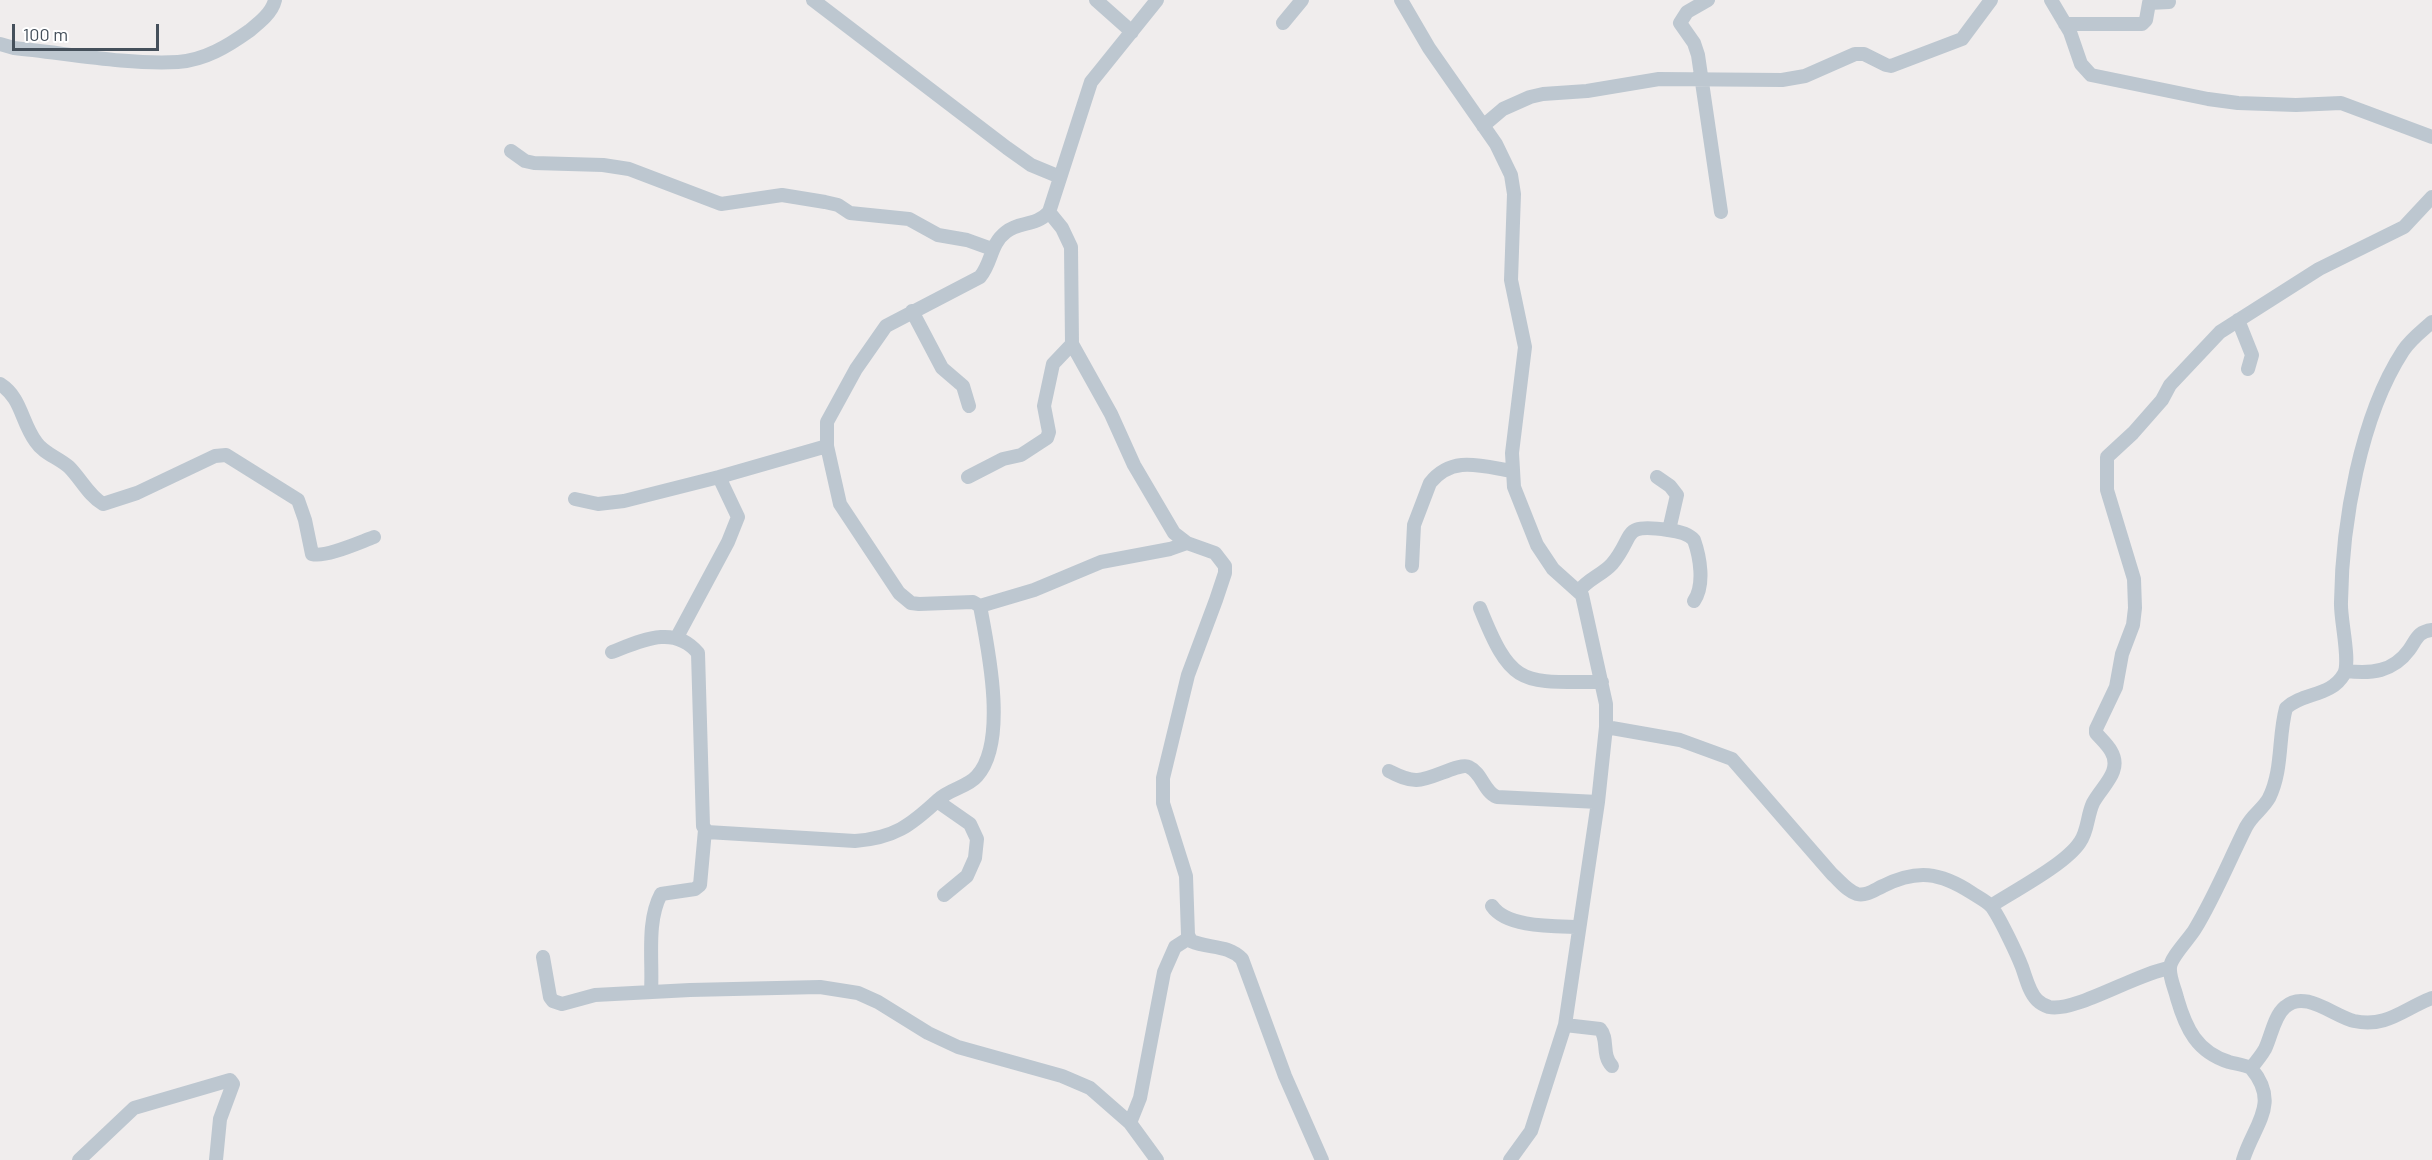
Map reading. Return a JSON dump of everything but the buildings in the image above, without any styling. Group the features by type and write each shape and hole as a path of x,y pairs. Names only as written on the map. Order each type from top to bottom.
{"street":[{"path":"0,44 14,48 118,59 184,61 209,54 231,44 255,26 271,10 275,0"},
{"path":"813,0 1007,148 1031,165 1060,177"},
{"path":"1096,0 1132,32"},
{"path":"1157,0 1091,82 1049,212 1038,221 1006,231 997,240 980,277 912,311 879,332 855,369 827,422 827,446 840,504 899,593 911,603 973,602 980,606 1034,590 1101,562 1170,549 1187,543"},
{"path":"1283,23 1302,0"},
{"path":"1401,0 1429,48 1483,126 1511,175 1514,194 1512,280 1525,354 1512,471 1514,488 1537,544 1553,569 1582,595 1606,704 1606,727 1598,802 1565,1025 1531,1131 1510,1160"},
{"path":"1708,0 1687,12 1680,22 1694,43 1703,80 1721,212"},
{"path":"1483,126 1503,109 1530,97 1587,91 1641,81 1782,80 1804,76 1855,54 1864,54 1891,66 1962,39 1992,0"},
{"path":"2051,0 2065,24 2082,64 2091,75 2238,103 2274,105 2341,103 2432,137"},
{"path":"2065,24 2142,24 2146,20 2149,3 2169,2"},
{"path":"511,151 525,161 534,163 603,165 629,169 721,204 782,195 838,205 850,213 898,217 916,222 938,235 967,240 992,249"},
{"path":"1991,906 2050,868 2077,847 2085,833 2089,812 2115,767 2115,757 2096,733 2096,729 2116,687 2122,654 2133,625 2136,593 2134,579 2107,490 2107,457 2133,434 2162,400 2170,384 2220,332 2319,269 2404,227 2432,197"},
{"path":"1049,212 1062,228 1071,247 1072,344 1111,414 1134,465 1174,533 1187,543 1215,554 1225,566 1216,600 1188,675 1163,778 1163,803 1186,876 1185,919 1189,938 1197,944 1227,948 1236,952 1242,959 1285,1076 1322,1160"},
{"path":"912,311 942,368 963,386 969,406"},
{"path":"2238,320 2250,347 2251,362 2248,369"},
{"path":"2243,1160 2266,1103 2262,1084 2252,1068 2229,1062 2206,1052 2197,1044 2181,1010 2170,968 2223,879 2247,825 2264,807 2270,796 2281,751 2286,708 2293,703 2330,689 2346,671 2341,601 2349,502 2374,411 2403,351 2432,322"},
{"path":"968,477 1003,459 1021,455 1047,438 1049,432 1044,406 1053,364 1072,344"},
{"path":"0,384 14,395 24,422 37,444 68,466 94,497 103,504 137,494 215,456 226,455 298,500 312,554 315,556 374,537"},
{"path":"575,499 609,504 719,477 827,446"},
{"path":"1412,566 1414,525 1434,477 1457,464 1512,471"},
{"path":"677,637 728,542 738,517 719,477"},
{"path":"1657,477 1670,486 1677,495 1669,530"},
{"path":"1579,591 1591,578 1610,566 1627,536 1645,526 1691,536 1696,546 1700,588 1694,601"},
{"path":"705,830 714,834 875,840 901,830 914,822 937,801 976,778 987,762 990,750 993,694 980,606"},
{"path":"1480,608 1503,655 1512,670 1518,674 1540,682 1602,682"},
{"path":"2346,671 2374,673 2388,668 2404,656 2416,637 2432,630"},
{"path":"612,652 649,638 677,637 694,648 700,658 705,830 702,881 695,890 661,894 652,930 651,992"},
{"path":"1606,727 1680,740 1732,759 1832,874 1855,893 1867,894 1907,875 1940,877 1957,884 1991,906 2017,956 2032,992 2037,1000 2049,1007 2061,1007 2080,1002 2153,970 2170,968"},
{"path":"1389,771 1400,777 1415,780 1467,766 1472,769 1491,795 1497,797 1598,802"},
{"path":"937,801 970,824 976,839 975,858 967,876 944,895"},
{"path":"1492,906 1503,916 1531,924 1579,927"},
{"path":"1130,1123 1140,1098 1164,972 1175,947 1189,938"},
{"path":"543,957 550,997 557,1003 567,1003 595,995 651,992 820,987 858,993 878,1002 928,1033 958,1047 1077,1081 1090,1088 1130,1123 1157,1160"},
{"path":"2252,1068 2264,1052 2279,1015 2284,1007 2290,1004 2309,1001 2339,1016 2371,1024 2386,1021 2432,998"},
{"path":"1565,1025 1600,1029 1605,1036 1605,1056 1612,1066"},
{"path":"79,1160 134,1108 230,1080 233,1084 220,1119 216,1160"}]}
